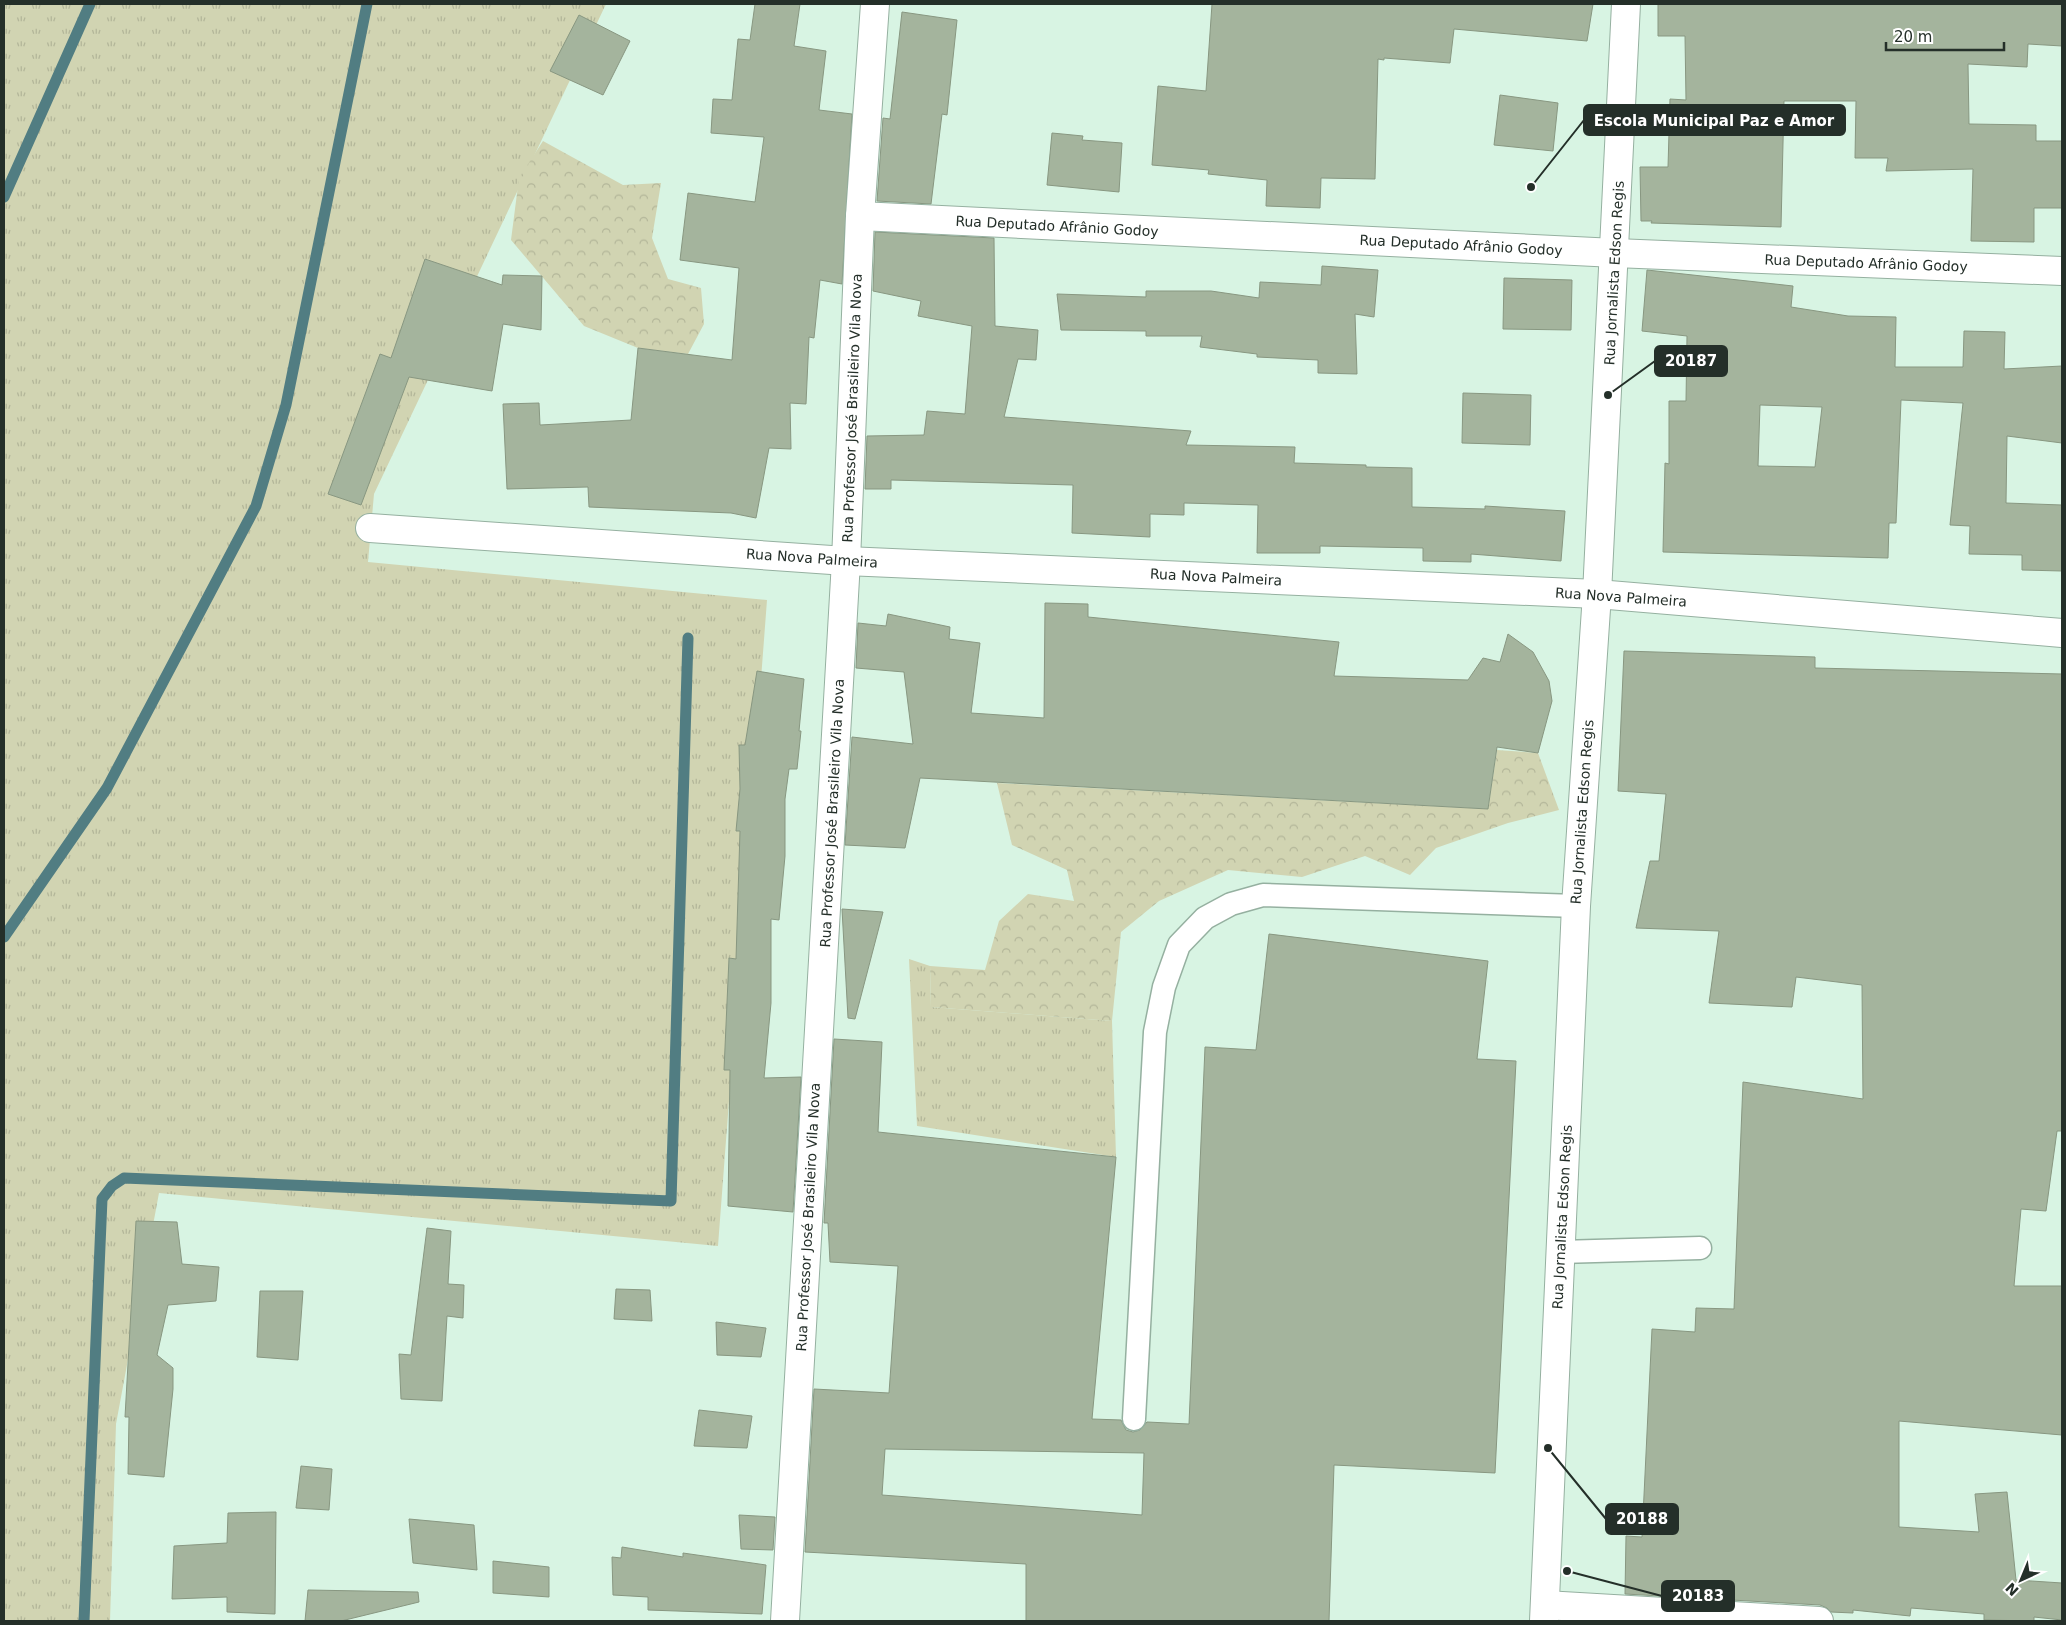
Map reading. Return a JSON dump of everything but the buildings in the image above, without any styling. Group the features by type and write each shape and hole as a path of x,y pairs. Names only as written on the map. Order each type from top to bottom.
{"street":[{"name":"Rua Professor José Brasileiro Vila Nova","path":"785,1621 846,561 860,216 876,4"},
{"name":"Rua Jornalista Edson Regis","path":"1544,1613 1576,906 1597,594 1626,4"},
{"name":"Rua Deputado Afrânio Godoy","path":"860,216 1615,253 2062,271"},
{"name":"Rua Nova Palmeira","path":"370,528 846,561 1597,594 2062,633"},
{"path":"1544,1613 1819,1621"}],"lane":[{"path":"1134,1419 1156,1032 1164,987 1179,945 1205,918 1231,904 1263,894 1576,906"},
{"path":"1560,1252 1700,1248"}],"green space":[{"path":"4,4 606,4 374,494 368,562 767,600 718,1246 159,1193 116,1424 110,1621 4,1621"},
{"path":"543,141 623,185 661,183 652,238 668,279 701,288 704,324 688,354 638,348 584,326 511,240 519,178"},
{"path":"1497,750 1538,753 1559,810 1508,823 1436,848 1410,875 1365,856 1302,877 1228,870 1159,901 1121,932 1112,1021 931,1007 930,966 985,970 999,921 1028,894 1074,901 1067,870 1012,845 997,783 1488,809"},
{"path":"909,959 930,966 931,1007 1112,1021 1116,1157 917,1126"}],"waterway":[{"path":"4,197 90,4"},
{"path":"4,937 107,788 256,506 286,405 367,4"},
{"path":"84,1621 102,1199 112,1186 124,1178 671,1201 688,638"}],"place":[{"name":"Escola Municipal Paz e Amor","path":"1531,187"},
{"name":"20187","path":"1608,395"},
{"name":"20188","path":"1548,1448"},
{"name":"20183","path":"1567,1571"}]}
